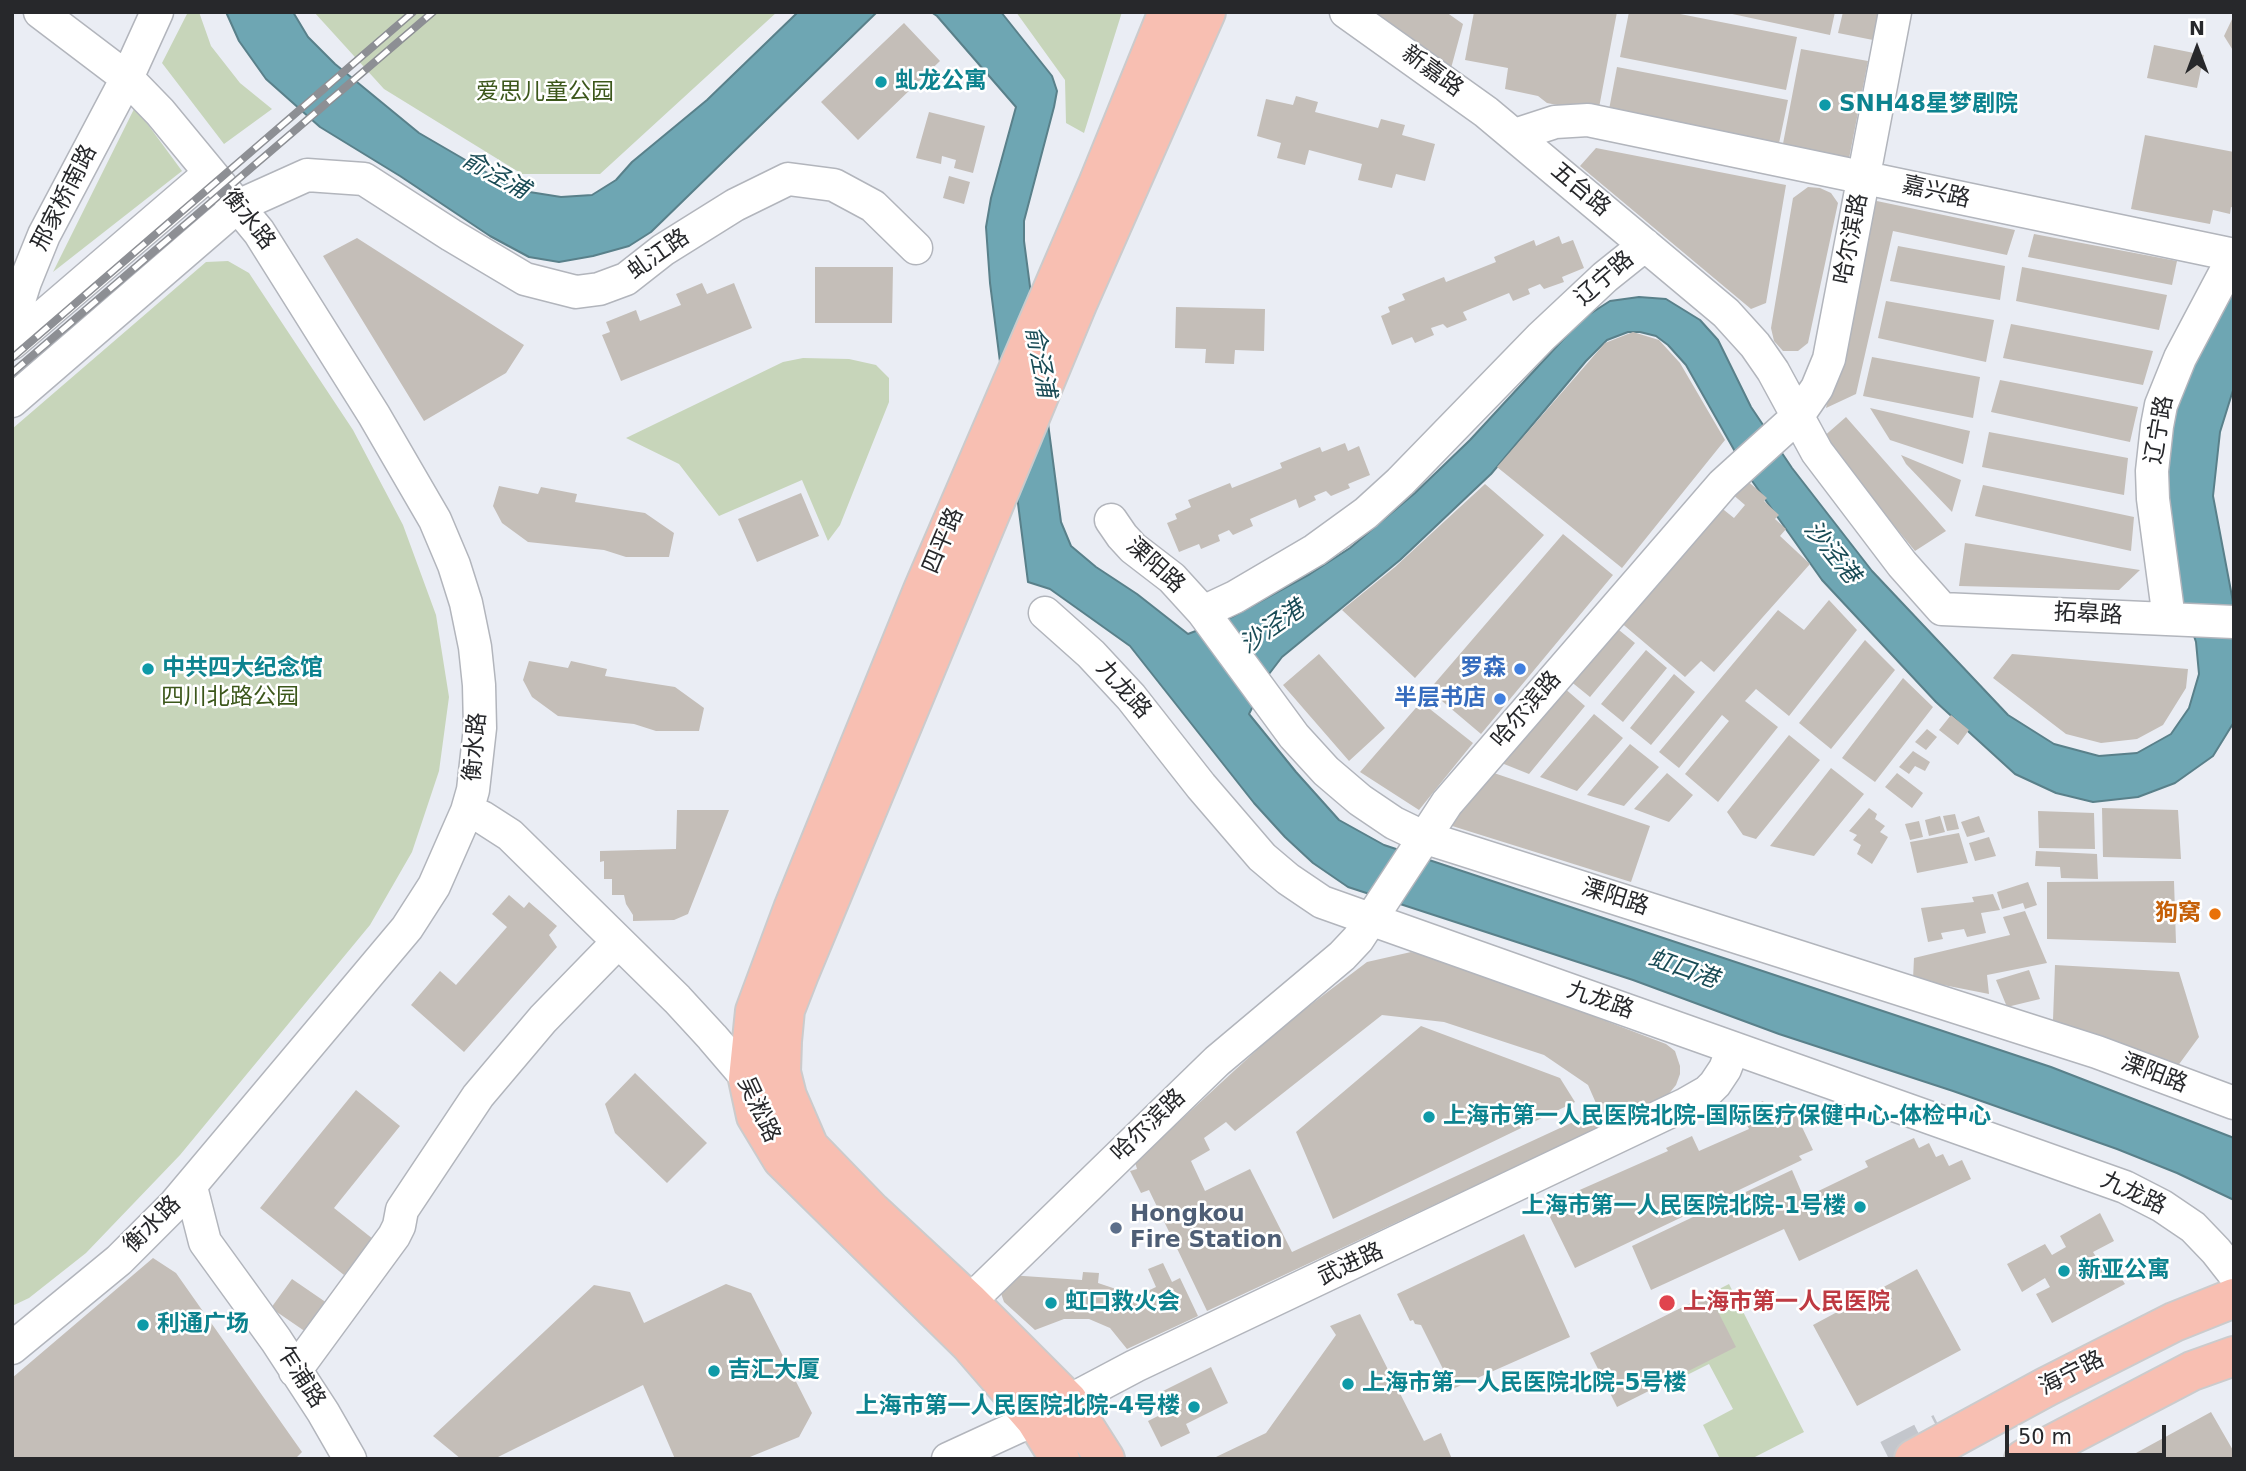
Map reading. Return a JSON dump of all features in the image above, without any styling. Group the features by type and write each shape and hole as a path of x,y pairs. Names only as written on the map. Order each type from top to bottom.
{"main road":[{"name":"四平路","path":"764,1076 755,1011 793,909 923,590 1168,12"},
{"name":"四平路","path":"764,1076 785,1010 1078,302 1206,12"},
{"name":"吴淞路","path":"764,1076 786,1096 810,1147 872,1212 969,1302 1068,1401 1105,1459"},
{"name":"吴淞路","path":"764,1076 756,1116 782,1159 947,1321 1035,1419 1060,1459"},
{"name":"海宁路","path":"1914,1459 2046,1387 2174,1322 2234,1298"},
{"path":"2024,1459 2192,1371 2234,1356"}],"street":[{"name":"衡水路","path":"12,1348 119,1260 191,1187 407,928 434,886 467,811 478,759 480,727 475,647 466,603 454,565 435,520 374,415 274,254 160,111 127,78 40,12"},
{"name":"邢家桥南路","path":"12,323 44,235 127,78 157,12"},
{"name":"新嘉路","path":"1346,12 1515,135"},
{"name":"哈尔滨路","path":"969,1302 1209,1069 1342,956 1378,912 1419,843 1447,803 1723,484 1788,425 1817,388 1829,359 1895,12"},
{"name":"嘉兴路","path":"1515,135 1555,122 1588,120 2234,256"},
{"name":"五台路","path":"1515,135 1645,245"},
{"path":"23,392 19,363 12,344 210,173"},
{"name":"虬江路","path":"23,392 238,206 307,175 364,178 525,279 576,292 599,289 626,279 663,250 735,205 788,179 834,185 873,206 916,248"},
{"name":"辽宁路","path":"1207,619 1235,597 1315,550 1366,513 1400,482 1549,329 1597,284 1645,245 1706,294 1741,327 1773,371 1788,425 1817,452 1902,564 1942,609"},
{"name":"辽宁路","path":"2180,619 2153,499 2152,471 2157,426 2161,405 2180,358 2234,256"},
{"name":"溧阳路","path":"1111,520 1133,548 1172,578 1207,619 1294,736 1326,771 1360,800 1419,843 2097,1052 2234,1103"},
{"name":"拓皋路","path":"1942,609 2234,622"},
{"name":"九龙路","path":"1045,613 1091,654 1123,688 1262,857 1287,879 1322,902 1378,912 1732,1048 2125,1187 2162,1206 2193,1227 2234,1274"},
{"name":"吴淞路","path":"467,811 510,835 712,1037 764,1076"},
{"path":"295,1371 394,1236 402,1210 478,1096 543,1019 618,942"},
{"name":"武进路","path":"948,1459 1686,1104 1715,1084 1725,1069 1732,1048"},
{"name":"乍浦路","path":"191,1187 205,1242 276,1340 350,1459"}],"green space":[{"path":"188,12 199,12 211,46 240,83 272,109 224,144 162,63"},
{"name":"爱思儿童公园","path":"314,12 777,12 600,174 522,174 384,89"},
{"path":"1016,12 1122,12 1084,133 1066,123 1065,80"},
{"path":"135,107 182,171 53,272"},
{"name":"四川北路公园","path":"228,261 249,273 353,430 403,525 436,615 449,697 439,771 412,852 370,925 180,1155 86,1253 29,1298 12,1306 12,429 206,262"},
{"path":"803,358 849,359 876,365 889,378 889,402 840,525 828,541 802,480 719,516 679,464 626,438 783,362"},
{"path":"1729,1284 1804,1432 1751,1459 1720,1459 1703,1425 1733,1409 1709,1364 1687,1375 1658,1320"}],"water":[{"path":"226,12 293,12 308,37 335,64 419,133 517,190 561,197 592,195 616,180 632,162 707,100 798,12 877,12 651,232 629,246 559,262 529,257 490,236 320,127 266,79 239,41"},
{"path":"931,12 1001,12 1052,76 1057,91 1024,221 1024,241 1061,522 1071,546 1188,634 1232,617 1310,574 1350,548 1415,493 1470,440 1582,319 1610,301 1639,297 1666,299 1700,320 1718,340 1751,407 1792,468 1872,571 2008,715 2054,744 2099,756 2137,753 2171,734 2189,708 2199,674 2196,642 2180,595 2165,476 2171,429 2185,380 2207,330 2234,293 2234,387 2220,432 2213,496 2234,607 2234,722 2213,756 2175,783 2138,797 2093,802 2056,793 2015,774 1936,702 1822,580 1750,478 1686,365 1656,336 1640,332 1628,332 1607,340 1586,361 1491,474 1400,560 1282,657 1269,674 1249,714 1339,820 1384,845 2051,1067 2234,1138 2234,1200 2117,1149 1953,1091 1779,1034 1633,980 1348,887 1313,863 1254,803 1130,646 1050,589 1028,582 990,283 986,227 991,198 1016,107"}],"building":[{"path":"1363,12 1446,12 1463,24 1450,72"},
{"path":"1474,12 1617,12 1598,113 1547,103 1538,96 1505,89 1508,68 1465,60"},
{"path":"1629,12 1670,12 1797,37 1786,90 1620,57"},
{"path":"1723,12 1835,12 1830,35"},
{"path":"1843,12 1884,12 1878,41 1838,33"},
{"path":"2234,15 2234,52 2224,36"},
{"name":"虬龙公寓","path":"904,23 940,61 858,140 821,102"},
{"path":"2154,45 2204,55 2197,88 2147,78"},
{"name":"SNH48星梦剧院","path":"1801,49 1868,61 1848,164 1782,149"},
{"path":"1617,67 1788,100 1778,148 1608,115"},
{"path":"1296,96 1318,102 1315,112 1378,128 1381,119 1405,125 1402,135 1435,144 1425,181 1396,174 1392,188 1358,180 1362,164 1309,150 1305,165 1277,158 1281,143 1257,136 1266,99 1293,105"},
{"path":"929,112 985,126 973,173 954,168 956,160 942,156 941,164 916,158"},
{"path":"2145,135 2234,152 2234,208 2231,207 2230,214 2213,210 2210,224 2131,209"},
{"path":"1596,148 1786,185 1766,303 1751,309 1580,166"},
{"path":"949,176 970,182 964,204 943,198"},
{"path":"1808,187 1831,193 1838,203 1808,343 1798,351 1783,351 1774,341 1771,328 1793,198"},
{"path":"1872,200 2015,230 2007,255 1893,231 1856,394 1826,408"},
{"path":"2034,234 2177,261 2172,285 2028,257"},
{"path":"1559,236 1562,244 1573,240 1584,268 1562,277 1564,282 1544,289 1540,284 1528,289 1530,294 1513,301 1509,293 1463,312 1467,320 1447,328 1443,324 1431,328 1434,335 1415,343 1412,337 1392,345 1381,316 1390,312 1388,307 1405,300 1402,294 1444,277 1446,282 1496,262 1494,257 1534,240 1536,246"},
{"path":"357,238 524,345 506,373 424,421 323,256"},
{"path":"1898,246 2005,266 2000,300 1890,281"},
{"path":"815,267 893,267 892,323 815,323"},
{"path":"2022,267 2167,295 2159,330 2016,301"},
{"path":"702,283 707,294 734,283 752,328 621,381 602,335 610,332 606,322 636,310 640,321 681,305 676,294"},
{"path":"1886,301 1994,320 1986,362 1878,338"},
{"path":"1176,307 1265,309 1264,351 1235,350 1234,364 1205,363 1206,349 1175,348"},
{"path":"2011,324 2153,351 2143,385 2003,358"},
{"path":"1633,332 1659,340 1680,363 1725,440 1622,568 1497,467 1605,343"},
{"path":"1872,357 1980,377 1973,418 1863,396"},
{"path":"2000,380 2138,407 2130,442 1991,412"},
{"path":"1870,408 1970,431 1963,464 1890,440"},
{"path":"1846,417 1946,531 1915,551 1822,438"},
{"path":"1989,432 2128,458 2124,495 1982,467"},
{"path":"1345,443 1348,451 1359,446 1370,475 1348,484 1350,488 1331,496 1326,491 1314,496 1316,500 1299,508 1296,499 1250,519 1253,526 1233,535 1229,530 1218,535 1220,541 1201,549 1199,544 1179,552 1167,523 1177,519 1175,514 1191,507 1188,500 1230,483 1232,488 1282,468 1280,463 1320,447 1322,452"},
{"path":"1901,455 1961,480 1952,512 1906,464"},
{"path":"1744,478 1767,498 1764,501 1779,515 1775,519 1786,529 1780,536 1810,564 1714,672 1701,661 1685,677 1619,621 1719,506 1734,518 1745,505 1731,493"},
{"path":"1485,484 1544,535 1415,678 1342,610 1395,567"},
{"path":"1983,485 2134,517 2131,551 1975,516"},
{"path":"499,486 538,494 541,487 577,494 575,502 645,513 674,533 669,557 626,557 604,550 528,542 502,523 493,506"},
{"path":"801,493 819,536 757,562 738,519"},
{"path":"1563,534 1613,575 1481,734 1429,690"},
{"path":"1965,543 2140,570 2119,590 1959,586"},
{"path":"1829,600 1857,630 1789,716 1756,689 1745,701 1778,727 1718,802 1685,774 1729,721 1722,715 1679,768 1659,752 1778,610 1804,630"},
{"path":"1614,626 1635,643 1590,697 1569,680"},
{"path":"1865,640 1895,670 1831,749 1799,723"},
{"path":"1646,650 1667,668 1623,722 1601,704"},
{"path":"1319,654 1385,728 1349,761 1283,685"},
{"path":"2012,654 2188,669 2186,688 2163,725 2137,739 2101,743 2066,734 1993,678"},
{"path":"529,661 568,668 571,661 607,669 605,676 675,687 704,708 699,731 656,731 634,724 558,716 532,697 523,680"},
{"path":"1674,674 1695,692 1651,745 1630,728"},
{"path":"1903,678 1933,707 1875,782 1842,758"},
{"path":"1563,687 1585,706 1529,774 1499,762"},
{"path":"1421,702 1473,743 1419,810 1360,772"},
{"path":"1594,714 1623,738 1577,791 1540,777"},
{"path":"1951,715 1969,730 1958,745 1939,730"},
{"path":"1927,729 1937,737 1926,750 1915,742"},
{"path":"1789,735 1820,760 1756,839 1743,835 1727,812"},
{"path":"1630,744 1659,767 1624,806 1587,795"},
{"path":"1913,751 1930,762 1925,771 1915,766 1909,774 1899,767"},
{"path":"1831,768 1864,794 1814,856 1770,846"},
{"path":"1491,772 1650,826 1631,882 1449,825"},
{"path":"1667,773 1693,795 1669,822 1634,809"},
{"path":"1897,773 1923,793 1912,808 1885,787"},
{"path":"1869,808 1877,814 1875,819 1885,826 1880,832 1888,837 1872,864 1857,854 1861,845 1853,840 1857,835 1849,831"},
{"path":"2102,808 2178,810 2181,859 2103,857"},
{"path":"677,810 729,810 688,914 674,920 633,921 624,895 612,895 612,879 604,879 604,861 600,862 600,851 676,849"},
{"path":"2038,811 2094,813 2095,849 2039,848"},
{"path":"1955,814 1959,829 1947,831 1943,816"},
{"path":"1940,816 1945,832 1929,836 1925,820"},
{"path":"1979,816 1985,832 1967,837 1961,822"},
{"path":"1919,821 1923,837 1910,840 1905,824"},
{"path":"1959,833 1968,863 1917,873 1910,842"},
{"path":"1989,837 1996,856 1975,861 1969,843"},
{"path":"2036,851 2097,854 2098,879 2061,878 2060,867 2035,866"},
{"path":"2174,881 2176,943 2047,939 2047,882"},
{"path":"2028,882 2037,905 2025,909 2023,903 2002,909 1997,892"},
{"path":"1993,894 2000,910 1981,913 1986,933 1967,937 1964,929 1941,933 1943,939 1928,942 1921,908 1974,902 1972,897"},
{"path":"509,895 524,908 529,902 557,926 549,935 557,947 464,1052 411,1005 440,971 456,985 507,927 492,914"},
{"path":"2025,911 2047,963 1987,975 1989,994 1913,979 1914,958 2010,935 2003,917"},
{"path":"1411,952 1465,967 1666,1044 1675,1051 1680,1066 1676,1085 1667,1096 1207,1311 1149,1190 1141,1193 1130,1171 1137,1169 1135,1162 1284,1025 1367,962","holes":["1382,1015 1444,1022 1544,1055 1588,1085 1599,1110 1292,1252 1250,1169 1205,1191 1191,1161 1210,1150 1204,1138 1226,1122 1235,1131"]},
{"path":"2055,965 2179,972 2199,1037 2177,1067 2053,1020"},
{"path":"2029,970 2040,999 2007,1007 1996,980"},
{"name":"上海市第一人民医院北院-国际医疗保健中心-体检中心","path":"1421,1026 1560,1078 1575,1102 1333,1219 1296,1132"},
{"path":"635,1073 707,1143 667,1183 615,1133 605,1104"},
{"path":"356,1090 400,1126 334,1208 373,1239 344,1275 260,1208"},
{"path":"1763,1101 1768,1111 1790,1102 1813,1150 1799,1156 1802,1160 1575,1268 1549,1215 1570,1205 1566,1196 1668,1151 1666,1148 1692,1136 1699,1151 1749,1129 1740,1111"},
{"path":"1914,1138 1919,1148 1929,1143 1936,1157 1943,1154 1949,1166 1962,1160 1971,1179 1799,1261 1784,1229 1651,1290 1632,1246 1792,1170 1804,1198 1868,1167 1865,1161"},
{"name":"新亚公寓","path":"2100,1213 2114,1241 2093,1252 2098,1260 2107,1256 2125,1284 2052,1323 2036,1294 2050,1287 2045,1278 2022,1292 2007,1264 2045,1244 2052,1255 2066,1247 2060,1236"},
{"path":"1524,1234 1570,1337 1448,1391 1438,1375 1443,1369 1421,1325 1410,1321 1397,1294"},
{"name":"利通广场","path":"153,1258 176,1273 302,1452 295,1459 12,1459 12,1378"},
{"path":"1163,1263 1172,1282 1180,1278 1198,1316 1127,1349 1110,1328 1089,1319 1064,1319 1035,1330 1004,1302 998,1285 1009,1275 1082,1280 1083,1272 1099,1273 1098,1283 1137,1296 1156,1287 1148,1269"},
{"path":"1917,1269 1961,1350 1857,1406 1813,1325"},
{"path":"292,1279 327,1303 306,1332 271,1308"},
{"path":"726,1284 751,1293 812,1413 799,1437 745,1459 675,1459 643,1385 494,1459 461,1459 433,1436 594,1285 630,1292 644,1323"},
{"path":"1709,1294 1736,1347 1617,1407 1590,1353"},
{"name":"上海市第一人民医院北院-5号楼","path":"1360,1314 1424,1441 1441,1433 1452,1459 1217,1459 1216,1457 1266,1433 1336,1335 1330,1326"},
{"name":"上海市第一人民医院北院-4号楼","path":"1211,1367 1228,1403 1186,1424 1190,1433 1161,1447 1148,1421 1170,1410 1161,1392"},
{"path":"2211,1412 2234,1452 2234,1459 2139,1459 2136,1453"}],"tunnel":[{"path":"1889,1459 1942,1432"}],"railway":[{"path":"12,358 413,12"},
{"path":"12,373 433,12"}],"place":[{"name":"虬龙公寓","path":"881,82"},
{"name":"SNH48星梦剧院","path":"1825,105"},
{"name":"中共四大纪念馆","path":"148,669"},
{"name":"罗森","path":"1520,669"},
{"name":"半层书店","path":"1500,699"},
{"name":"狗窝","path":"2215,914"},
{"name":"上海市第一人民医院北院-国际医疗保健中心-体检中心","path":"1429,1117"},
{"name":"上海市第一人民医院北院-1号楼","path":"1860,1207"},
{"name":"Hongkou Fire Station","path":"1116,1228"},
{"name":"新亚公寓","path":"2064,1271"},
{"name":"虹口救火会","path":"1051,1303"},
{"name":"上海市第一人民医院","path":"1667,1303"},
{"name":"利通广场","path":"143,1325"},
{"name":"吉汇大厦","path":"714,1371"},
{"name":"上海市第一人民医院北院-5号楼","path":"1348,1384"},
{"name":"上海市第一人民医院北院-4号楼","path":"1194,1407"}],"water label":[{"name":"俞泾浦","path":"495,176"},
{"name":"俞泾浦","path":"1039,362"},
{"name":"沙泾港","path":"1831,553"},
{"name":"沙泾港","path":"1273,628"},
{"name":"虹口港","path":"1683,970"}]}
